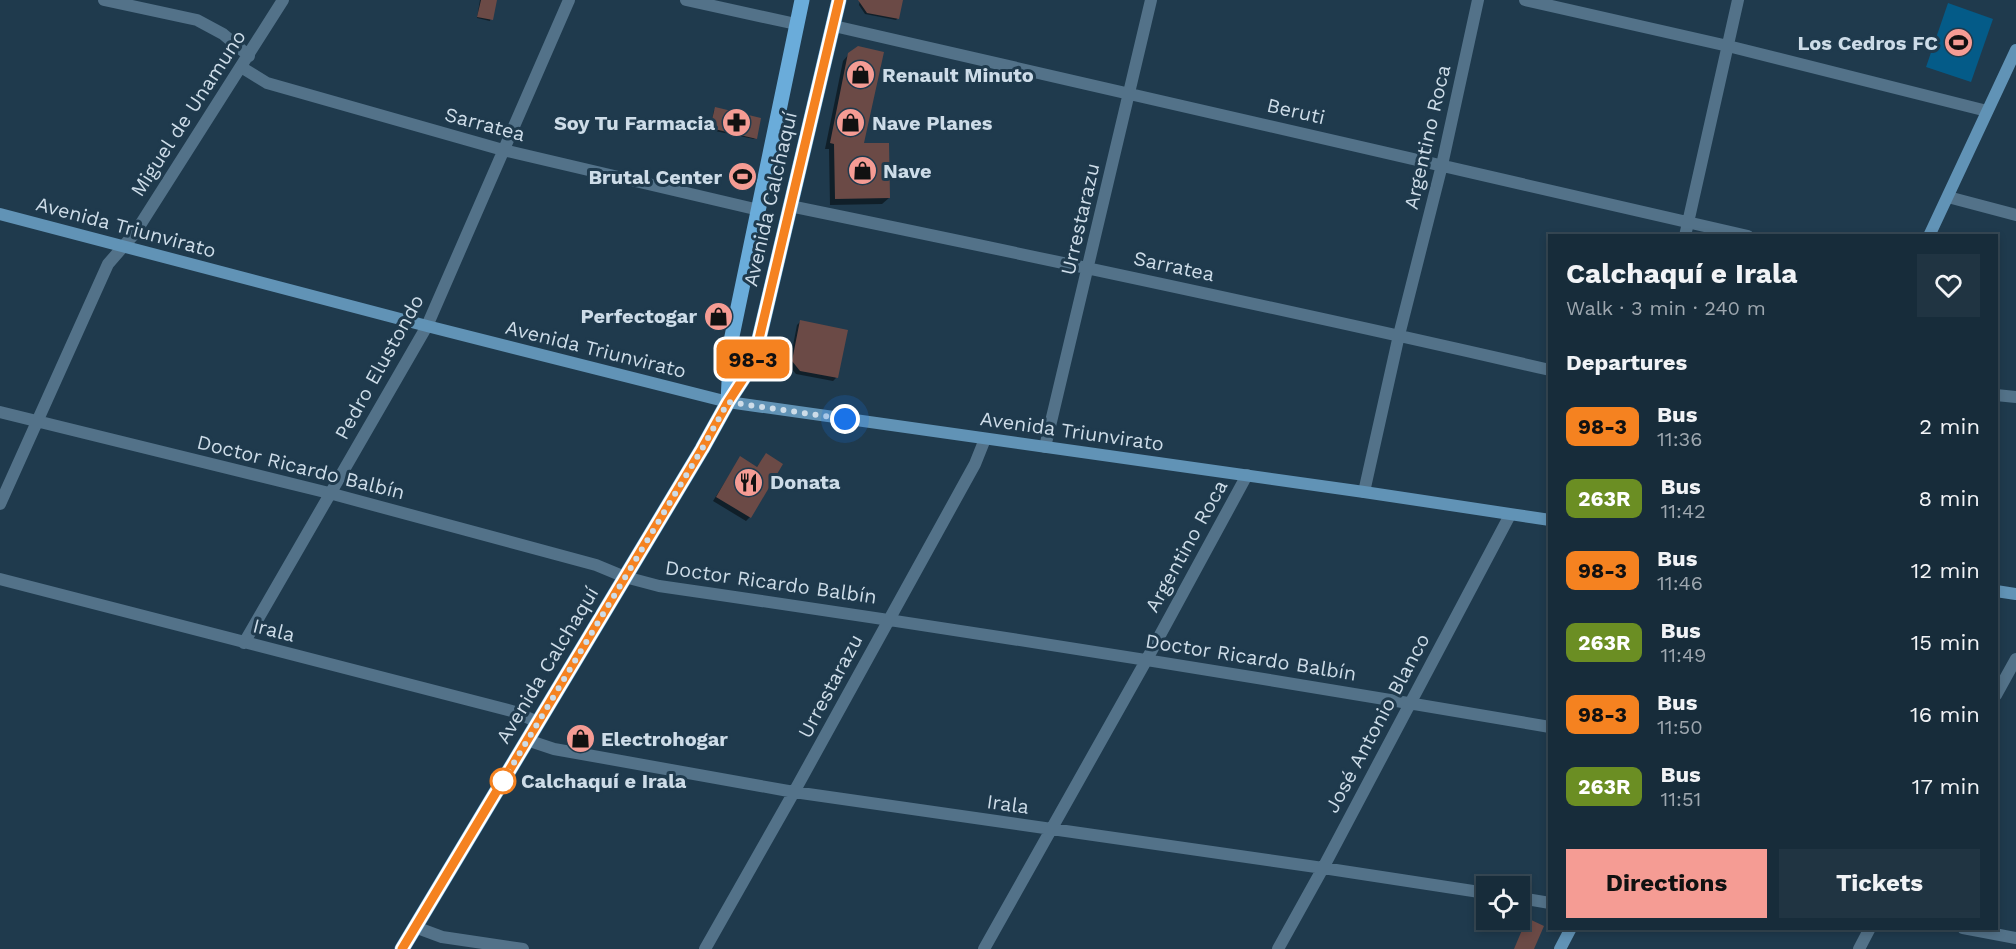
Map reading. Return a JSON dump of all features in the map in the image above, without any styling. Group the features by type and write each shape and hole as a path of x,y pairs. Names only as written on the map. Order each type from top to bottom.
{"main road":[{"name":"Avenida Calchaquí","path":"728,402 731,341 802,0"},
{"name":"Avenida Calchaquí","path":"402,949 698,458 752,362 839,0"}],"street":[{"path":"104,0 196,20 223,34 249,56"},
{"name":"Miguel de Unamuno","path":"0,504 108,264 135,233 283,0"},
{"name":"Pedro Elustondo","path":"244,643 427,326 569,0"},
{"path":"686,0 796,24"},
{"name":"Urrestarazu","path":"1045,447 1151,0"},
{"name":"Argentino Roca","path":"1364,492 1399,335 1442,165 1478,0"},
{"path":"1525,0 1728,46 1988,111"},
{"path":"1685,234 1738,0"},
{"name":"Beruti","path":"834,26 1739,234"},
{"path":"1930,234 2016,50"},
{"name":"Sarratea","path":"241,67 267,83 503,150 759,210"},
{"path":"1948,196 2016,215"},
{"name":"Sarratea","path":"789,206 1089,267 1548,370"},
{"name":"Avenida Triunvirato","path":"0,214 728,402 1548,520"},
{"path":"1998,395 2016,397"},
{"name":"Doctor Ricardo Balbín","path":"0,411 329,493 596,565 625,577 659,586 1147,659 1548,727"},
{"name":"Urrestarazu","path":"705,949 975,464 986,439"},
{"name":"Argentino Roca","path":"984,949 1247,476"},
{"name":"José Antonio Blanco","path":"1278,949 1510,515"},
{"name":"Irala","path":"0,579 512,711 538,722"},
{"path":"1998,591 2016,594"},
{"path":"1998,691 2016,659"},
{"name":"Irala","path":"527,740 554,749 794,792 1476,891"},
{"path":"1530,900 1548,903"},
{"path":"415,927 441,937 523,949"},
{"path":"1560,949 1570,930"},
{"path":"1859,949 1869,930"},
{"path":"1974,930 2016,938"}],"shaded area":[{"name":"Los Cedros FC","path":"1948,3 1993,19 1971,82 1926,67"}],"building":[{"path":"481,0 497,0 493,20 477,17"},
{"path":"858,0 903,0 899,19 867,13"},
{"path":"858,46 884,52 864,143 889,143 890,198 835,199 834,144 830,143 848,53"},
{"name":"Soy Tu Farmacia","path":"715,107 761,118 757,139 710,128"},
{"path":"800,320 848,330 838,378 800,371 792,361"},
{"name":"Donata","path":"766,453 783,464 751,518 716,497 740,456 757,467"},
{"path":"1530,919 1544,926 1534,949 1514,949 1522,930 1530,930"}],"bus line":[{"name":"98-3","path":"402,949 752,362 839,0"}],"place":[{"name":"Los Cedros FC","path":"1959,43"},
{"name":"Renault Minuto","path":"861,75"},
{"name":"Soy Tu Farmacia","path":"736,123"},
{"name":"Nave Planes","path":"851,123"},
{"name":"Nave","path":"862,171"},
{"name":"Brutal Center","path":"743,177"},
{"name":"Perfectogar","path":"718,316"},
{"name":"Donata","path":"749,482"},
{"name":"Electrohogar","path":"580,739"},
{"name":"Calchaquí e Irala","path":"503,781"}],"route":[{"path":"503,781 728,402 845,419"}]}
